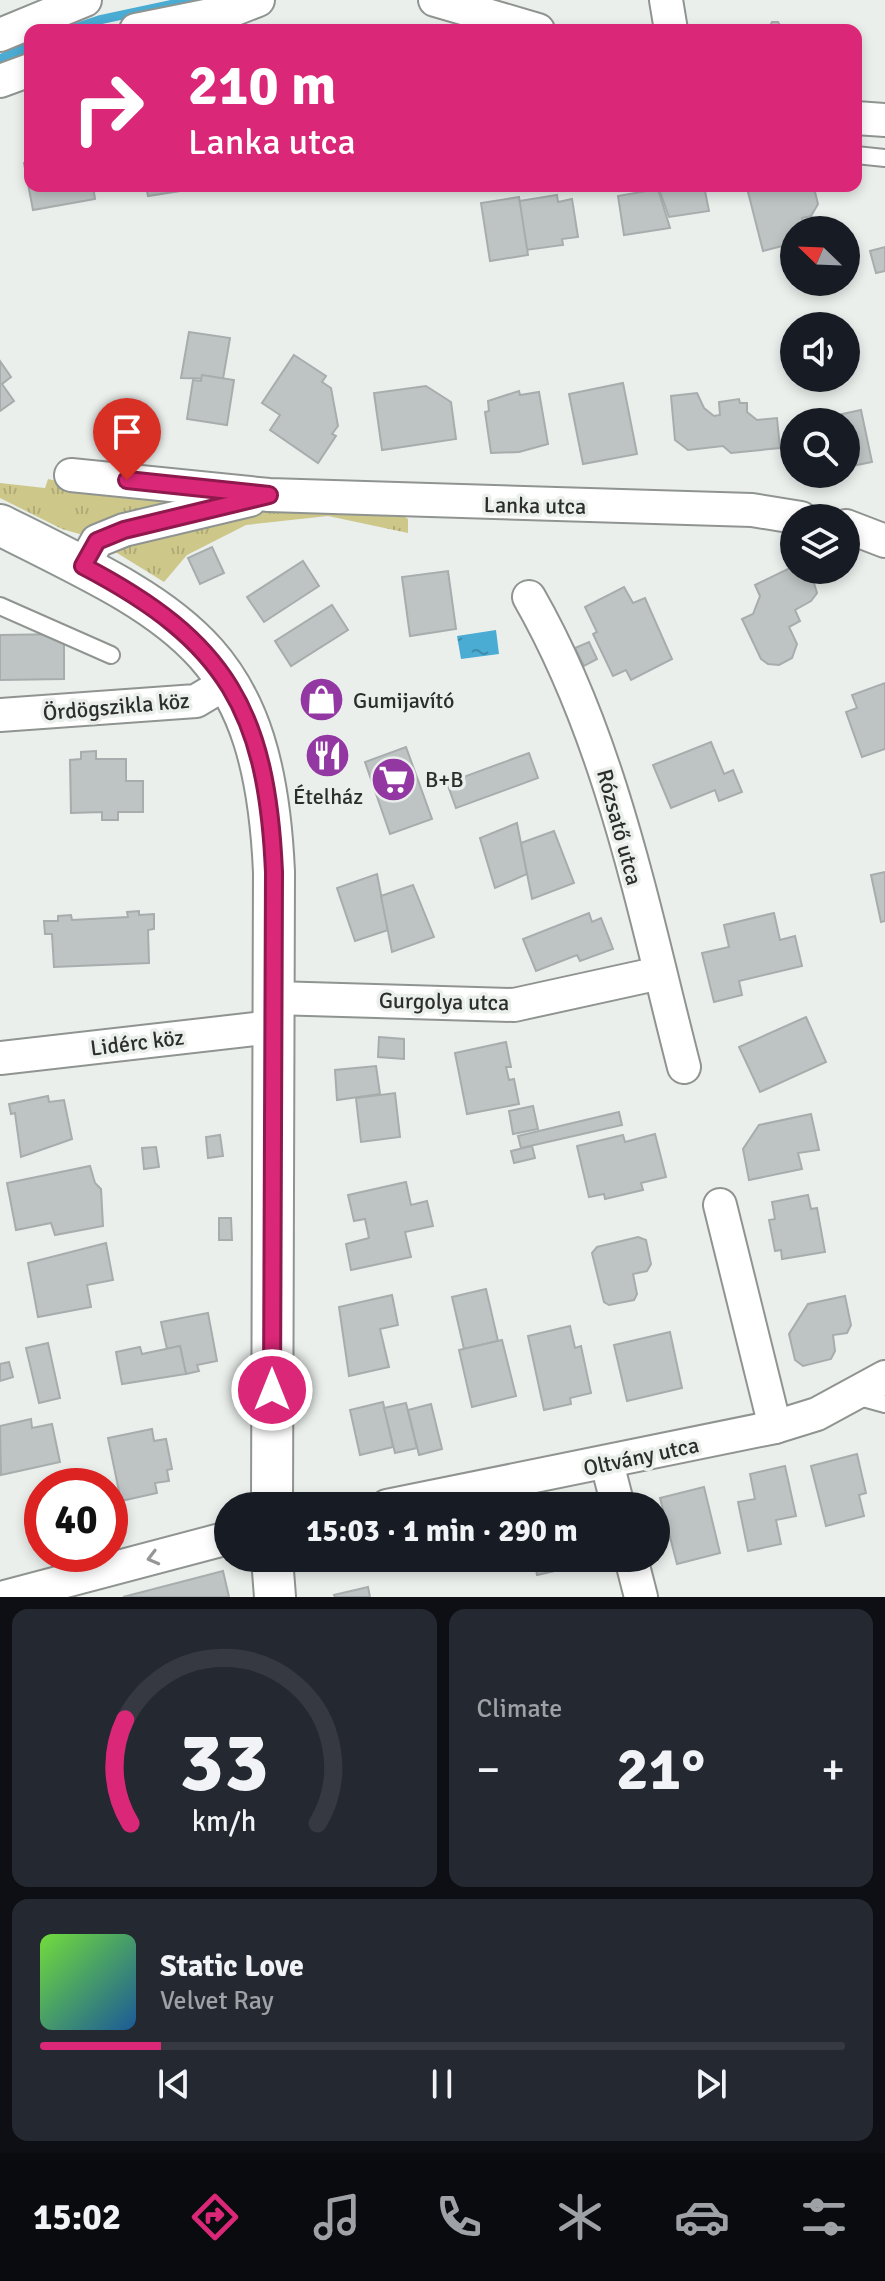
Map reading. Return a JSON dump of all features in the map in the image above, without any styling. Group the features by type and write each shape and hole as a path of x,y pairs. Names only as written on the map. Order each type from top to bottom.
{"street":[{"path":"27,24 85,0"},
{"path":"166,24 230,11 258,0"},
{"path":"435,0 517,24"},
{"path":"666,0 670,24"},
{"path":"0,35 24,25"},
{"path":"0,81 24,72"},
{"path":"862,118 885,120"},
{"name":"Lanka utca","path":"71,475 269,495 752,510 780,515"},
{"name":"Lanka utca","path":"83,566 97,541 124,530 269,495"},
{"path":"0,525 83,566 167,616 191,636 228,682 257,743 271,817 274,1012 272,1492"},
{"path":"860,531 885,541"},
{"name":"Rózsatő utca","path":"529,597 557,647 595,736 684,1067"},
{"name":"Ördögszikla köz","path":"0,715 196,701 228,682"},
{"name":"Gurgolya utca","path":"274,1012 514,1005 660,973"},
{"name":"Lidérc köz","path":"0,1058 274,1012"},
{"path":"720,1205 775,1427"},
{"name":"Oltvány utca","path":"459,1492 775,1427 871,1400 885,1377"},
{"path":"607,1463 614,1492"},
{"path":"5,1597 214,1542"},
{"path":"273,1572 275,1597"},
{"path":"635,1572 641,1597"}],"lane":[{"path":"862,156 885,158"},
{"path":"0,606 111,655"}],"green space":[{"path":"48,479 100,491 219,500 83,535 62,529 0,498 0,483 45,488"},
{"path":"308,502 389,507 408,519 408,533 328,516 246,525 187,555 164,582 109,548 231,515"}],"water":[{"path":"496,630 499,654 461,659 457,636"}],"building":[{"path":"30,192 94,192 95,199 33,210"},
{"path":"147,192 174,192 148,196"},
{"path":"659,192 670,228 624,235 618,196"},
{"path":"660,192 705,192 709,211 669,217"},
{"path":"748,192 815,192 818,204 811,216 780,216 780,247 763,251"},
{"path":"557,195 558,202 572,199 578,237 562,239 563,245 526,250 519,201"},
{"path":"519,197 528,255 490,261 481,203"},
{"path":"885,247 885,271 876,273 870,251"},
{"path":"189,332 230,338 223,379 181,378"},
{"path":"294,355 326,376 322,382 331,388 338,426 332,434 336,436 318,463 270,430 280,415 262,403"},
{"path":"0,361 11,377 2,384 14,401 0,411"},
{"path":"202,375 234,380 227,425 187,419 193,380 201,381"},
{"path":"623,383 637,454 583,464 569,394"},
{"path":"426,386 451,402 456,439 382,450 374,393"},
{"path":"519,391 520,395 539,392 548,444 519,452 491,453 485,412 489,411 488,401"},
{"path":"697,393 704,408 714,416 720,415 719,402 739,399 740,403 747,403 747,412 757,420 777,418 780,448 731,453 723,446 688,450 675,440 671,396"},
{"path":"860,410 872,462 860,464"},
{"path":"212,547 224,573 200,584 188,558"},
{"path":"303,561 319,586 264,622 247,597"},
{"path":"448,571 456,629 410,636 402,577"},
{"path":"780,573 780,584 814,584 817,593 811,601 795,610 800,621 789,627 797,644 792,658 779,665 768,664 761,659 742,619 753,614 760,596 755,585"},
{"path":"624,587 633,603 645,598 672,659 631,680 626,670 613,676 593,634 597,632 585,607"},
{"path":"332,605 348,630 291,666 275,641"},
{"path":"64,634 64,679 0,680 0,635"},
{"path":"589,642 597,659 584,666 575,648"},
{"path":"885,683 885,749 862,757 846,712 857,708 852,695"},
{"name":"Ételház","path":"335,737 346,764 322,773 316,768 315,756 310,754 311,747"},
{"path":"711,742 724,774 733,770 742,792 719,801 715,790 671,808 653,765"},
{"name":"B+B","path":"406,747 432,819 390,834 365,762"},
{"path":"96,751 96,759 126,759 126,781 143,781 143,812 118,812 118,820 102,820 102,812 71,813 70,760 81,759 81,752"},
{"path":"529,753 538,778 456,808 447,783"},
{"path":"517,823 527,874 495,888 480,838"},
{"path":"554,831 574,883 532,899 521,843"},
{"path":"885,872 885,921 881,922 871,875"},
{"path":"377,874 388,930 355,941 337,888"},
{"path":"413,885 434,937 392,952 381,896"},
{"path":"139,911 139,915 154,914 154,929 148,930 149,963 54,967 52,934 45,934 44,921 58,921 58,916 71,915 72,920 128,917 127,912"},
{"path":"589,913 592,922 601,918 613,949 580,961 577,955 536,971 523,939"},
{"path":"774,913 780,940 795,936 802,966 739,981 742,995 714,1002 702,953 729,947 724,925"},
{"path":"806,1017 826,1062 760,1092 739,1047"},
{"path":"379,1037 404,1039 404,1059 378,1057"},
{"path":"506,1042 511,1067 506,1067 509,1080 514,1079 519,1104 467,1114 455,1053"},
{"path":"376,1066 380,1094 337,1100 335,1070"},
{"path":"395,1093 400,1137 361,1142 356,1098"},
{"path":"48,1096 49,1102 64,1100 72,1139 21,1157 15,1113 11,1114 9,1104"},
{"path":"533,1106 538,1129 513,1134 509,1111"},
{"path":"619,1112 622,1125 521,1148 518,1136"},
{"path":"811,1114 819,1150 798,1153 802,1169 749,1180 743,1149 759,1125"},
{"path":"655,1134 666,1177 641,1183 643,1190 605,1199 604,1194 589,1197 577,1146 623,1135 625,1142"},
{"path":"220,1135 223,1156 208,1158 206,1137"},
{"path":"532,1146 535,1158 514,1163 511,1151"},
{"path":"156,1147 159,1167 144,1169 142,1148"},
{"path":"90,1166 95,1183 101,1189 103,1226 55,1235 51,1223 16,1230 7,1183"},
{"path":"406,1182 411,1205 427,1201 433,1226 405,1232 411,1257 351,1270 346,1244 369,1238 365,1219 354,1221 348,1195"},
{"path":"808,1195 811,1209 817,1208 825,1252 782,1259 781,1250 775,1251 769,1220 775,1219 772,1202"},
{"path":"219,1218 231,1218 232,1240 219,1240"},
{"path":"638,1237 646,1240 651,1264 647,1271 633,1274 637,1294 634,1300 609,1305 604,1302 592,1253 597,1247"},
{"path":"106,1243 113,1280 87,1285 91,1307 38,1317 28,1263"},
{"path":"486,1289 498,1341 464,1349 452,1297"},
{"path":"392,1295 398,1325 380,1329 389,1367 349,1376 339,1307"},
{"path":"845,1296 851,1325 847,1333 833,1335 835,1351 831,1359 803,1366 795,1360 789,1334 808,1304"},
{"path":"208,1313 217,1361 197,1365 199,1371 186,1374 180,1346 167,1349 161,1322"},
{"path":"570,1326 575,1348 581,1346 591,1393 570,1398 571,1404 544,1410 528,1336"},
{"path":"670,1332 682,1388 627,1401 614,1345"},
{"path":"502,1340 516,1396 472,1407 459,1350"},
{"path":"48,1343 60,1398 39,1403 26,1348"},
{"path":"180,1346 186,1374 122,1384 116,1352 140,1347 142,1354"},
{"path":"9,1362 13,1377 0,1381 0,1364"},
{"path":"383,1402 393,1447 360,1455 350,1410"},
{"path":"406,1403 417,1448 395,1453 384,1408"},
{"path":"431,1404 442,1449 419,1455 408,1410"},
{"path":"31,1419 32,1428 52,1424 60,1462 1,1475 0,1426"},
{"path":"152,1429 154,1441 166,1439 172,1469 167,1470 169,1481 155,1483 157,1493 128,1499 128,1468 114,1468 108,1438"},
{"path":"857,1454 866,1493 859,1495 864,1516 826,1526 811,1466"},
{"path":"785,1466 796,1516 776,1520 781,1544 748,1551 738,1502 755,1499 750,1474"},
{"path":"704,1487 720,1553 677,1564 670,1537 670,1496"},
{"path":"223,1572 229,1597 123,1597"},
{"path":"368,1587 370,1597 334,1595"}],"waterway":[{"path":"87,24 192,0"},
{"path":"0,59 24,49"}],"place":[{"name":"Gumijavító","path":"322,700"},
{"name":"Ételház","path":"328,755"},
{"name":"B+B","path":"394,779"}],"route":[{"path":"127,480 269,495 124,530 97,541 83,566 141,598 191,636 228,682 244,711 262,762 271,817 274,872 272,1390"}]}
